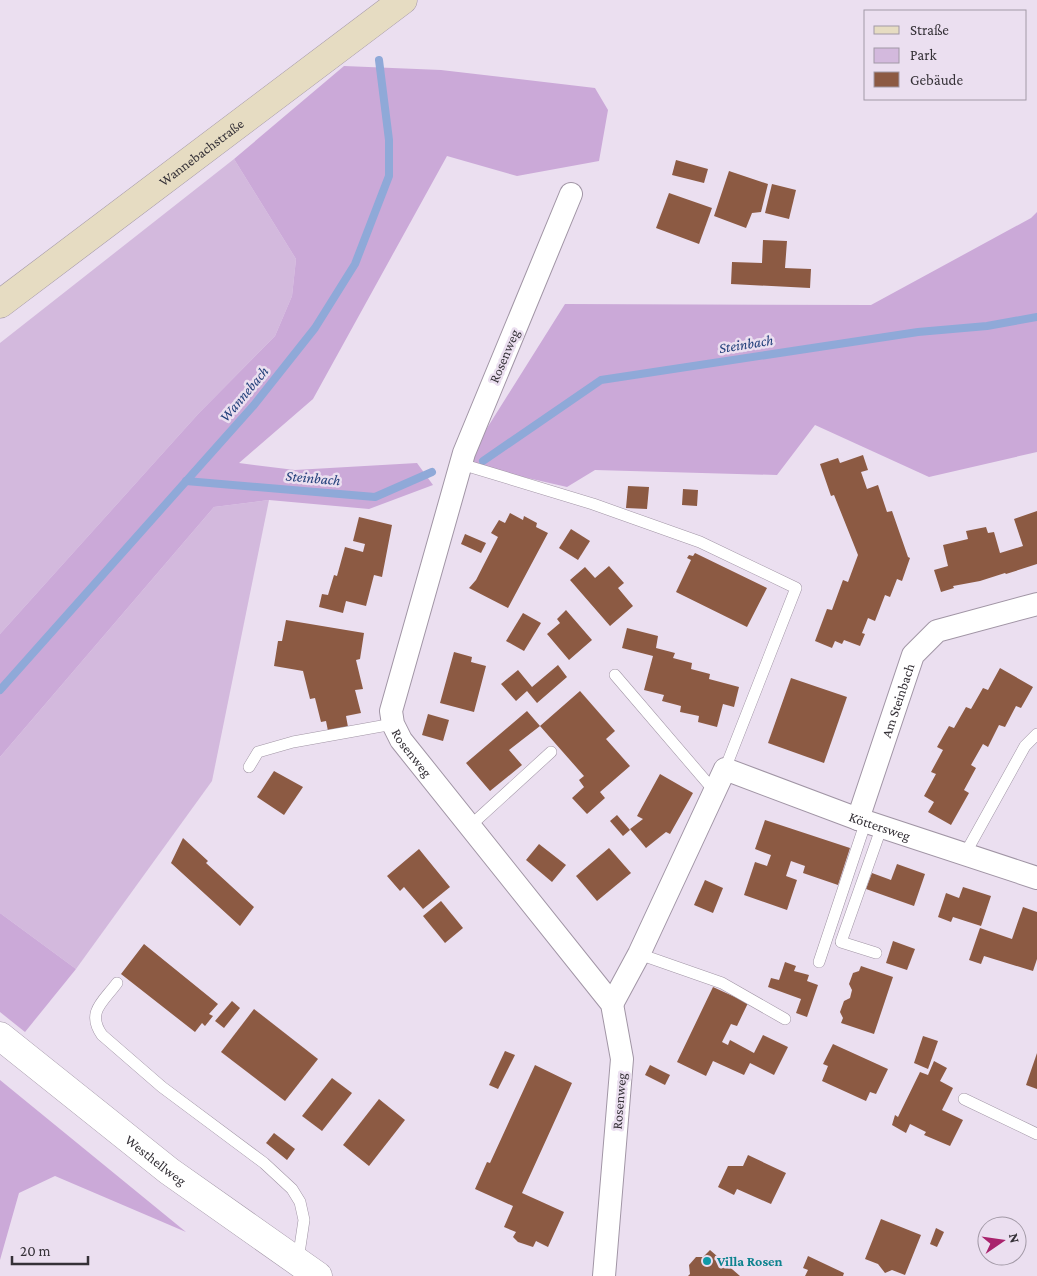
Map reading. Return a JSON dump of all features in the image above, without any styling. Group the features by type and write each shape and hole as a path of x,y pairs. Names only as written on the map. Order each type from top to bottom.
{"main road":[{"name":"Wannebachstraße","path":"0,304 403,0"}],"street":[{"name":"Rosenweg","path":"572,194 461,464 392,711 393,724 401,740 612,1004 622,1059 604,1276"},
{"name":"Am Steinbach","path":"868,822 913,655 938,630 1037,604"},
{"path":"612,1004 639,954 716,793 725,769"},
{"name":"Köttersweg","path":"725,769 868,822 1037,878"},
{"name":"Westhellweg","path":"0,1036 169,1171 308,1269"}],"lane":[{"path":"461,464 593,504 700,542 796,588 725,769"},
{"path":"615,675 716,793"},
{"path":"248,767 258,752 293,742 393,724"},
{"path":"965,854 1025,746 1037,734"},
{"path":"470,826 551,752"},
{"path":"868,822 841,942 876,953"},
{"path":"819,962 868,822"},
{"path":"639,954 722,983 785,1019"},
{"path":"117,983 95,1012 94,1024 102,1035 162,1087 230,1136 292,1189 300,1202 304,1220 308,1269"},
{"path":"964,1099 1037,1134"}],"green space":[{"path":"234,159 296,259 292,296 275,336 199,413 0,634 0,343"},
{"path":"269,500 212,781 76,969 0,913 0,757 214,507"}],"shaded area":[{"path":"344,66 441,70 595,88 608,110 599,161 517,176 447,156 313,399 239,463 295,470 417,463 433,485 369,509 269,500 214,507 0,757 0,634 199,413 275,336 292,296 296,259 234,159"},
{"path":"1037,212 1037,452 929,477 815,425 777,475 595,470 567,487 462,463 472,452 565,304 871,305 1031,218"},
{"path":"0,913 76,969 25,1032 0,1012"},
{"path":"0,1080 186,1232 55,1176 19,1193 0,1260"}],"building":[{"path":"676,160 708,169 704,183 672,175"},
{"path":"729,171 768,184 761,212 752,213 746,228 714,216"},
{"path":"772,184 796,190 789,219 765,213"},
{"path":"669,193 712,208 699,244 656,228"},
{"path":"763,240 787,241 785,268 811,269 810,288 731,284 732,262 762,263"},
{"path":"863,455 868,470 861,472 867,489 878,485 887,512 892,511 908,557 910,558 902,581 897,579 890,597 885,595 875,621 868,618 862,633 865,634 860,646 844,640 842,644 835,641 832,648 815,641 827,609 832,610 843,580 848,582 858,555 834,495 831,496 820,464 838,458 840,463"},
{"path":"628,486 649,487 647,509 626,508"},
{"path":"683,489 698,490 697,506 682,505"},
{"path":"1037,511 1037,564 980,581 953,586 954,588 941,592 934,570 948,566 943,545 968,539 966,531 986,527 988,533 994,532 1000,553 1023,546 1014,519"},
{"path":"510,513 523,520 524,516 537,523 536,527 548,533 508,608 469,588 476,580 498,537 491,533 499,520 505,523"},
{"path":"359,517 392,525 382,577 374,575 366,606 346,601 343,613 319,607 322,594 328,595 334,575 337,576 345,547 363,552 365,544 353,541"},
{"path":"571,529 590,541 578,560 559,548"},
{"path":"465,534 486,543 481,553 461,544"},
{"path":"695,553 767,588 747,627 676,592 691,560 687,558"},
{"path":"609,566 624,583 618,588 633,606 610,626 570,580 585,567 595,578"},
{"path":"566,610 592,640 569,660 547,634 560,623 557,619"},
{"path":"523,613 541,623 524,651 506,641"},
{"path":"286,620 364,633 360,659 356,660 363,689 355,690 361,713 346,716 348,727 328,731 326,721 321,722 315,698 310,699 303,671 274,666 278,641 282,641"},
{"path":"627,628 658,636 656,648 675,653 673,658 692,663 691,669 710,674 709,679 739,687 734,707 723,704 717,727 698,722 699,716 680,712 681,706 662,701 664,695 644,690 653,656 622,648"},
{"path":"454,652 472,657 471,662 486,666 474,712 440,703"},
{"path":"558,665 567,677 537,703 527,691 516,701 501,684 518,670 532,687"},
{"path":"1000,668 1033,687 1021,708 1016,706 1005,727 999,725 988,747 983,744 971,765 976,768 964,790 969,793 951,825 928,812 934,802 924,796 936,774 931,772 943,750 937,747 949,726 954,728 966,707 971,709 983,688 988,690"},
{"path":"791,678 847,697 824,763 768,743"},
{"path":"580,691 615,731 606,739 630,766 600,792 605,798 587,814 572,798 584,787 579,780 584,776 540,726"},
{"path":"527,711 540,726 509,750 522,765 490,791 466,763"},
{"path":"428,714 449,720 443,741 422,735"},
{"path":"274,771 303,787 284,815 257,797"},
{"path":"660,774 693,793 670,834 666,832 646,848 630,829 643,819 637,816"},
{"path":"617,815 630,830 623,836 610,821"},
{"path":"765,820 850,848 838,885 803,873 805,866 791,861 786,876 797,880 787,910 744,895 755,862 767,866 771,855 755,849"},
{"path":"183,838 208,861 206,863 254,907 240,926 171,863"},
{"path":"539,844 566,865 552,882 526,860"},
{"path":"609,848 631,873 597,901 576,876"},
{"path":"419,849 450,887 423,909 404,887 400,891 387,876"},
{"path":"897,864 925,874 914,906 866,889 872,873 891,880"},
{"path":"705,880 723,888 713,913 694,905"},
{"path":"963,887 991,896 981,926 953,917 951,922 938,917 946,893 959,898"},
{"path":"441,901 463,928 445,943 423,916"},
{"path":"1023,907 1037,912 1037,959 1033,971 984,956 981,964 969,960 980,928 1012,939"},
{"path":"893,941 915,949 907,970 886,963"},
{"path":"144,944 218,1004 209,1014 213,1016 205,1026 202,1023 195,1032 121,974"},
{"path":"785,962 796,966 794,971 809,975 807,981 818,985 807,1017 796,1013 801,999 768,987 771,978 779,980"},
{"path":"861,966 893,977 874,1034 841,1023 843,1018 840,1012 844,1001 850,998 852,990 849,984 853,973 859,971"},
{"path":"713,987 748,1003 737,1026 731,1024 722,1042 728,1045 730,1040 754,1053 763,1035 788,1047 774,1075 750,1063 744,1075 713,1061 706,1076 677,1062"},
{"path":"232,1001 240,1008 224,1028 215,1021"},
{"path":"254,1009 318,1059 285,1101 221,1052"},
{"path":"923,1036 938,1041 928,1069 914,1063"},
{"path":"833,1044 888,1069 876,1094 870,1092 866,1101 822,1081 828,1066 823,1064"},
{"path":"505,1051 515,1055 498,1089 489,1085"},
{"path":"1037,1053 1037,1089 1026,1085"},
{"path":"934,1061 947,1068 940,1081 953,1088 942,1110 963,1120 950,1146 924,1135 926,1132 910,1124 906,1133 892,1125 895,1115 898,1117 920,1072 928,1075"},
{"path":"535,1065 572,1083 522,1193 564,1212 548,1247 536,1241 533,1247 518,1242 513,1237 516,1232 504,1227 513,1206 475,1189 487,1162 490,1163"},
{"path":"650,1065 670,1075 665,1085 645,1075"},
{"path":"332,1078 352,1093 322,1131 302,1116"},
{"path":"379,1099 405,1120 369,1166 343,1145"},
{"path":"274,1133 295,1149 287,1160 266,1143"},
{"path":"748,1155 786,1173 771,1204 737,1189 734,1195 718,1187 728,1166 743,1166"},
{"path":"881,1219 921,1235 905,1275 892,1270 885,1273 878,1264 865,1259"},
{"path":"936,1228 944,1232 937,1247 930,1244"},
{"name":"Villa Rosen","path":"710,1250 740,1276 688,1276 690,1274 689,1265 696,1257 703,1257"},
{"path":"808,1256 844,1273 843,1276 805,1276 808,1270 803,1268"}],"waterway":[{"name":"Wannebach","path":"0,690 254,405 315,328 355,264 389,176 389,140 379,60"},
{"name":"Steinbach","path":"483,461 601,380 918,332 987,326 1037,317"},
{"name":"Steinbach","path":"186,481 375,497 432,472"}],"place":[{"name":"Villa Rosen","path":"707,1261"}]}
